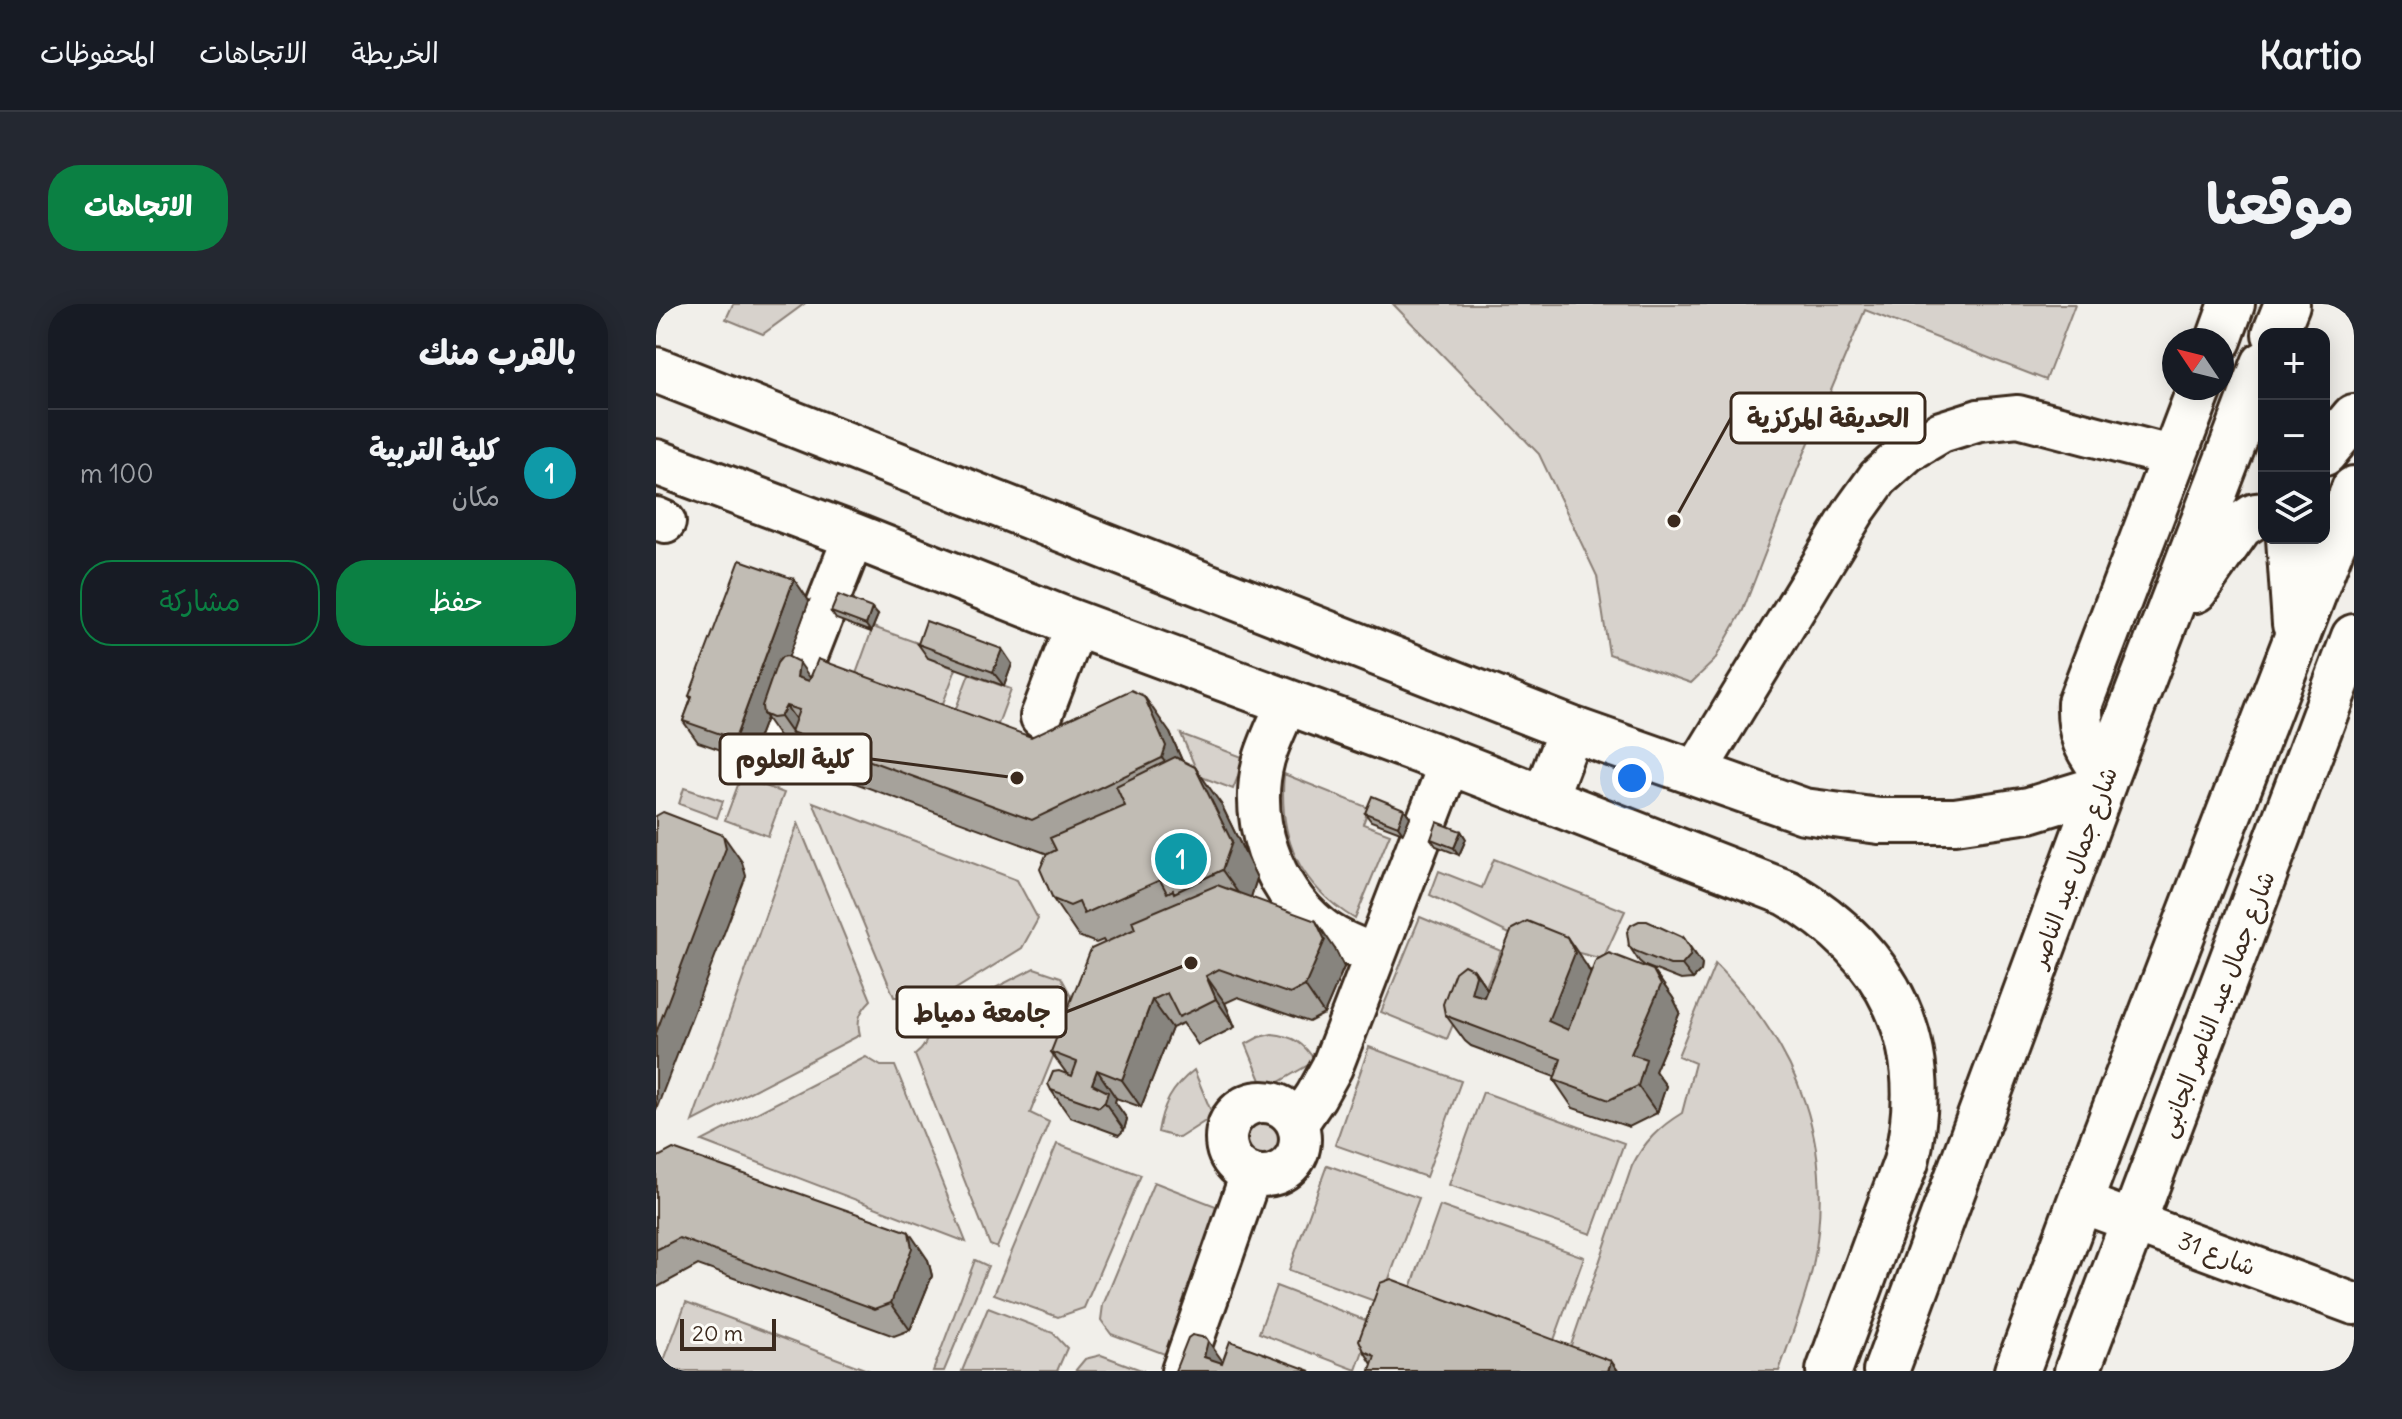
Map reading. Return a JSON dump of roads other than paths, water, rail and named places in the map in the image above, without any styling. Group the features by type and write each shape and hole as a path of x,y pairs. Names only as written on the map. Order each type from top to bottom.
{"main road":[{"path":"2223,328 2232,304"},
{"path":"2278,328 2289,304"},
{"path":"2288,328 2289,304"},
{"path":"656,370 1571,729 1804,811 1842,818 1917,823 2017,813 2066,800 2104,780 2082,735 2080,703 2195,400"},
{"name":"شارع جمال عبد الناصر","path":"1886,1371 2104,780 2258,380"},
{"path":"2330,446 2354,417"},
{"path":"656,462 1450,762 1787,893 1840,929 1862,952 1896,1007 1914,1068 1916,1100 1914,1129 1906,1162 1829,1371"},
{"path":"2017,1371 2354,489"},
{"path":"2159,640 2240,526 2258,516"},
{"path":"2289,544 2296,639"},
{"name":"شارع جمال عبد الناصر الجانبى","path":"2077,1371 2354,637"},
{"path":"1544,799 1571,729"}],"street":[{"path":"1695,773 1855,510 1878,478 1907,452 1941,432 1979,420 2018,416 2174,457"},
{"path":"768,755 854,536"},
{"path":"1041,717 1077,623"},
{"path":"1288,701 1264,759 1260,820 1267,851 1280,879 1298,905 1320,927 1346,943 1375,955"},
{"path":"1297,1124 1332,1067 1450,762"},
{"path":"1253,1103 1274,1103 1292,1114 1297,1124 1300,1145 1297,1155 1282,1171 1272,1175 1251,1174 1242,1170 1229,1153 1226,1133 1235,1113 1253,1103"},
{"path":"1182,1371 1251,1174"},
{"name":"شارع 31","path":"2080,1202 2354,1304"}],"place":[{"name":"الحديقة المركزية","path":"1674,521"},
{"name":"كلية العلوم","path":"1017,778"},
{"name":"كلية التربية","path":"1181,859"},
{"name":"جامعة دمياط","path":"1191,963"}]}
